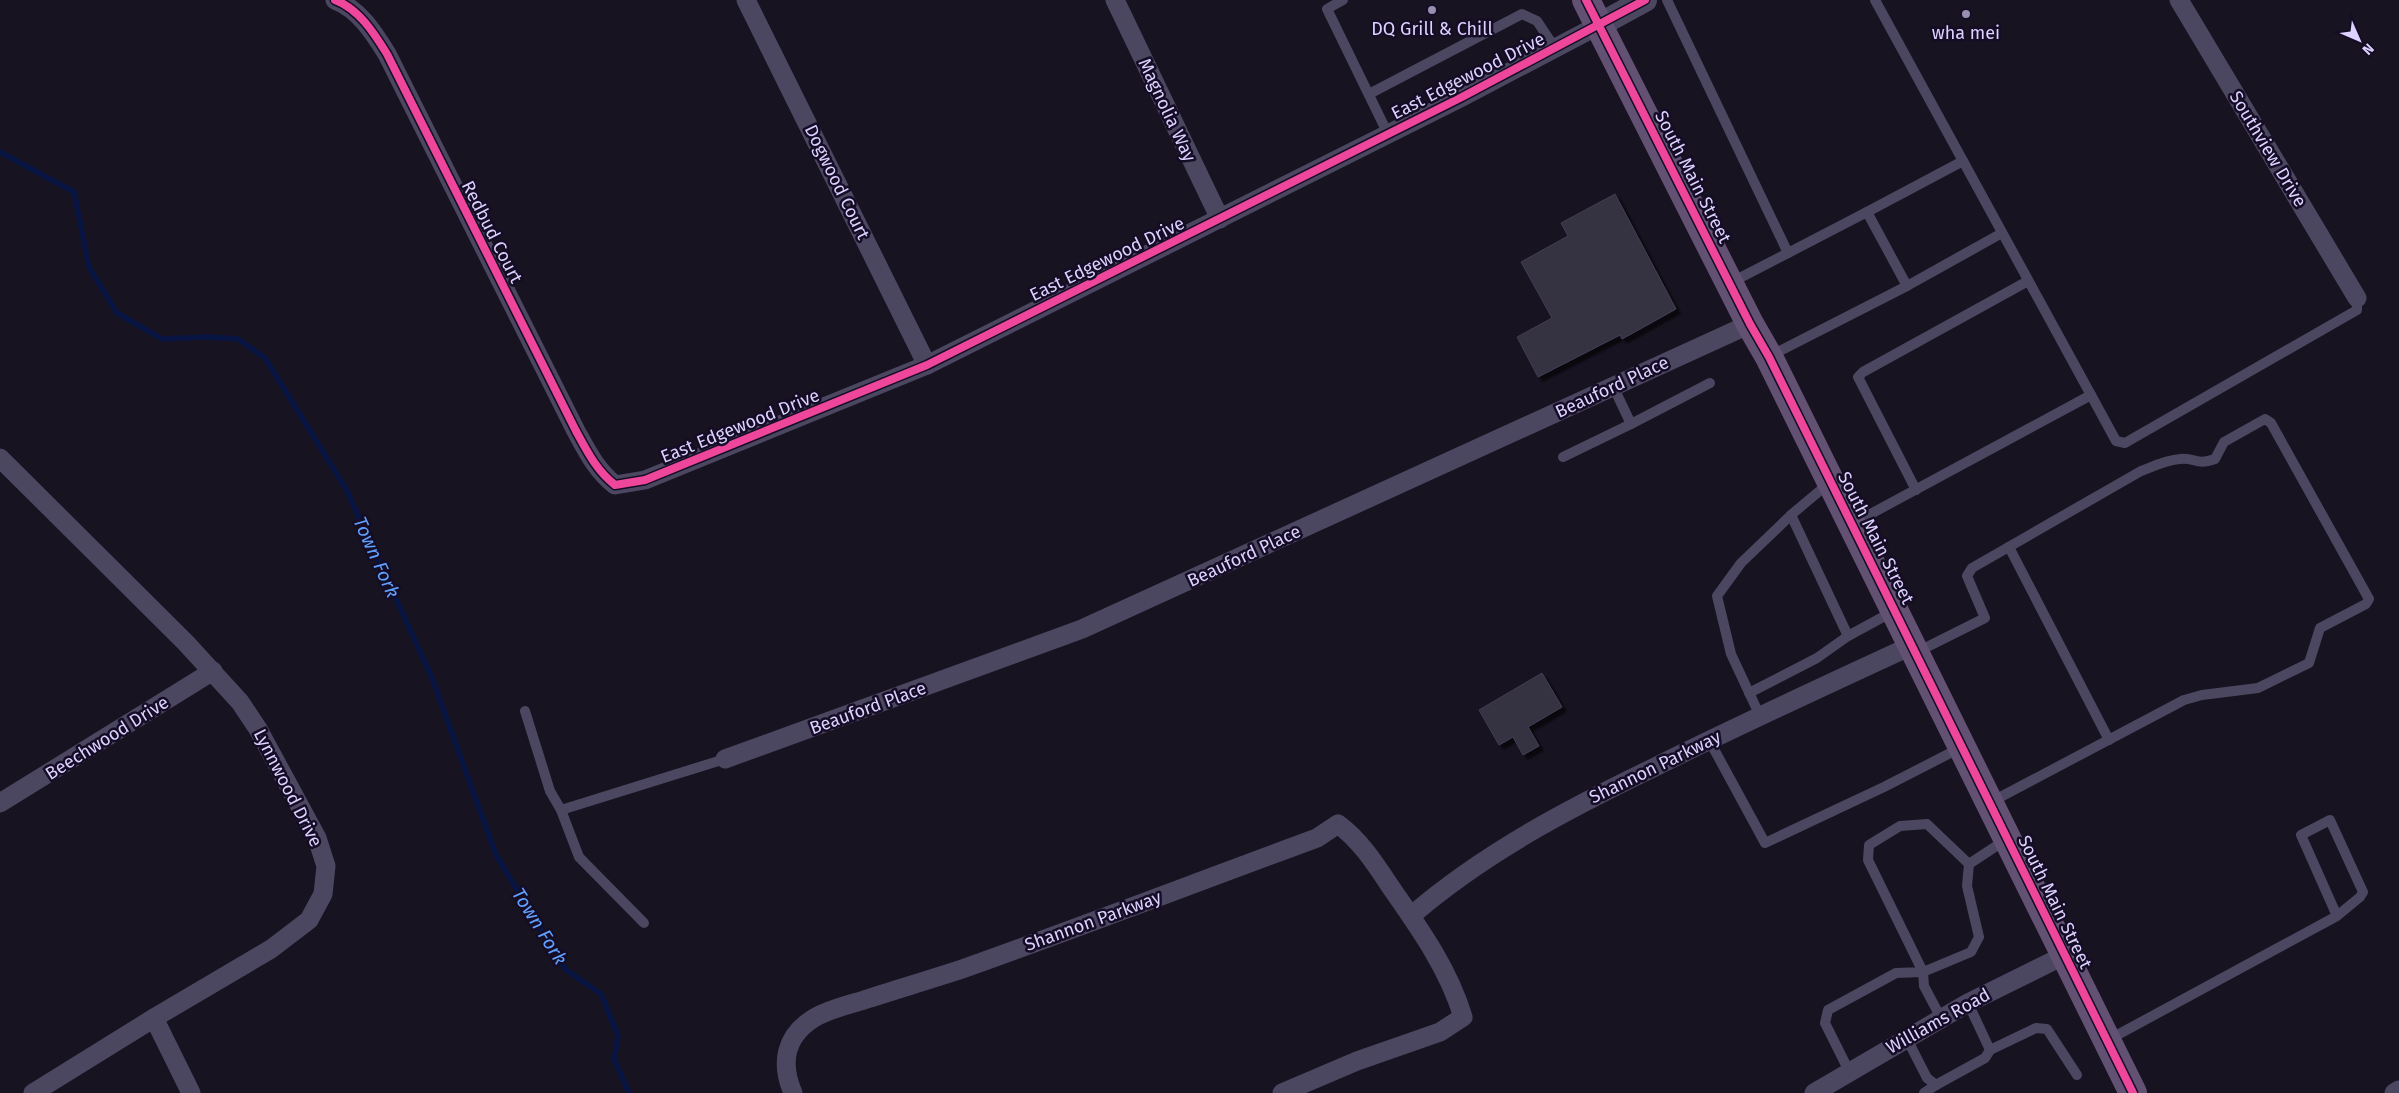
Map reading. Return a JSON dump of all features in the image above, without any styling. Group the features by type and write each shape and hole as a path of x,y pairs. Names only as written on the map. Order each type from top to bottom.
{"main road":[{"name":"South Main Street","path":"1586,0 1750,324 1769,357 2134,1093"}],"street":[{"name":"Redbud Court","path":"335,0 366,23 387,54 576,431 597,468 615,485"},
{"name":"Dogwood Court","path":"746,0 927,365"},
{"name":"Magnolia Way","path":"1114,0 1220,219"},
{"path":"1598,25 1645,0"},
{"name":"Southview Drive","path":"2183,1 2357,298"},
{"name":"East Edgewood Drive","path":"615,485 628,484 654,477 927,365 1388,134 1598,25"},
{"name":"Beauford Place","path":"726,758 1082,629 1180,586 1750,324"},
{"name":"Lynnwood Drive","path":"0,458 213,671 240,702 258,729 318,838 326,866 322,894 309,920 271,949 154,1018 33,1093"},
{"name":"Shannon Parkway","path":"1412,915 1457,879 1531,830 1572,808 1760,716 1914,649"},
{"name":"Beechwood Drive","path":"0,803 213,671"},
{"name":"Shannon Parkway","path":"793,1093 786,1077 785,1063 788,1048 794,1037 814,1018 841,1007 972,965 1290,848 1317,838 1338,824 1355,837 1412,915 1455,989 1463,1017 1440,1032 1357,1061 1282,1093"},
{"name":"Williams Road","path":"1814,1093 1968,1003 2065,955"},
{"path":"154,1018 191,1093"},
{"path":"2394,1093 2399,1090"}],"lane":[{"path":"1343,0 1325,4 1388,134"},
{"path":"1667,0 1788,253"},
{"path":"1875,0 2116,441 2125,443 2357,310 2357,298"},
{"path":"1369,94 1522,14 1537,22 1555,48"},
{"path":"1730,283 1963,161"},
{"path":"1867,212 1907,286"},
{"path":"1769,357 1907,286 2002,234"},
{"path":"1916,490 1858,377 1863,372 2028,281"},
{"path":"1564,457 1710,383"},
{"path":"1613,386 1631,424"},
{"path":"1851,524 2091,395"},
{"path":"1914,649 1985,618 1967,576 1972,568 2141,471 2161,463 2182,458 2202,463 2215,458 2224,442 2265,419 2271,423 2369,599 2366,604 2320,628 2309,662 2258,688 2202,695 2184,700 1990,802"},
{"path":"1760,716 1731,654 1717,596 1741,563 1790,514 1830,482"},
{"path":"1790,514 1848,636"},
{"path":"2009,547 2109,740"},
{"path":"1749,693 1817,658 1848,636 1895,611"},
{"path":"525,711 550,792 561,810 579,857 644,924"},
{"path":"1709,740 1765,843 1884,787 1962,747"},
{"path":"561,810 726,758"},
{"path":"2107,1041 2337,916 2360,897 2363,892 2330,820 2301,835 2337,916"},
{"path":"1849,1071 1826,1023 1828,1010 1896,973 1923,972 1971,952 1979,937 1967,886 1968,864 1927,824 1900,826 1869,845 1868,860 1923,972 1924,986 1941,1018"},
{"path":"1968,864 2007,838"},
{"path":"1968,1003 1990,1050"},
{"path":"1924,1093 1935,1089 1985,1058 1990,1050 2036,1028 2047,1029 2077,1075"},
{"path":"1906,1038 1927,1078 1935,1089"}],"building":[{"path":"1615,194 1676,309 1622,339 1620,335 1538,377 1517,337 1552,318 1521,262 1568,236 1561,223"},
{"path":"1542,673 1562,707 1528,727 1539,746 1523,755 1513,737 1499,745 1479,710"}],"waterway":[{"name":"Town Fork","path":"0,152 74,192 89,267 117,313 162,339 208,337 238,339 265,358 346,489 432,678 496,855 565,969 601,994 618,1036 614,1059 629,1093"}],"cycle path":[{"path":"335,0 351,9 365,22 387,54 576,431 597,467 615,485 645,480 927,365 1462,97 1645,0"},
{"path":"1586,0 1750,324 1769,357 2133,1093"}],"place":[{"name":"DQ Grill & Chill","path":"1432,10"},
{"name":"wha mei","path":"1966,14"}]}
